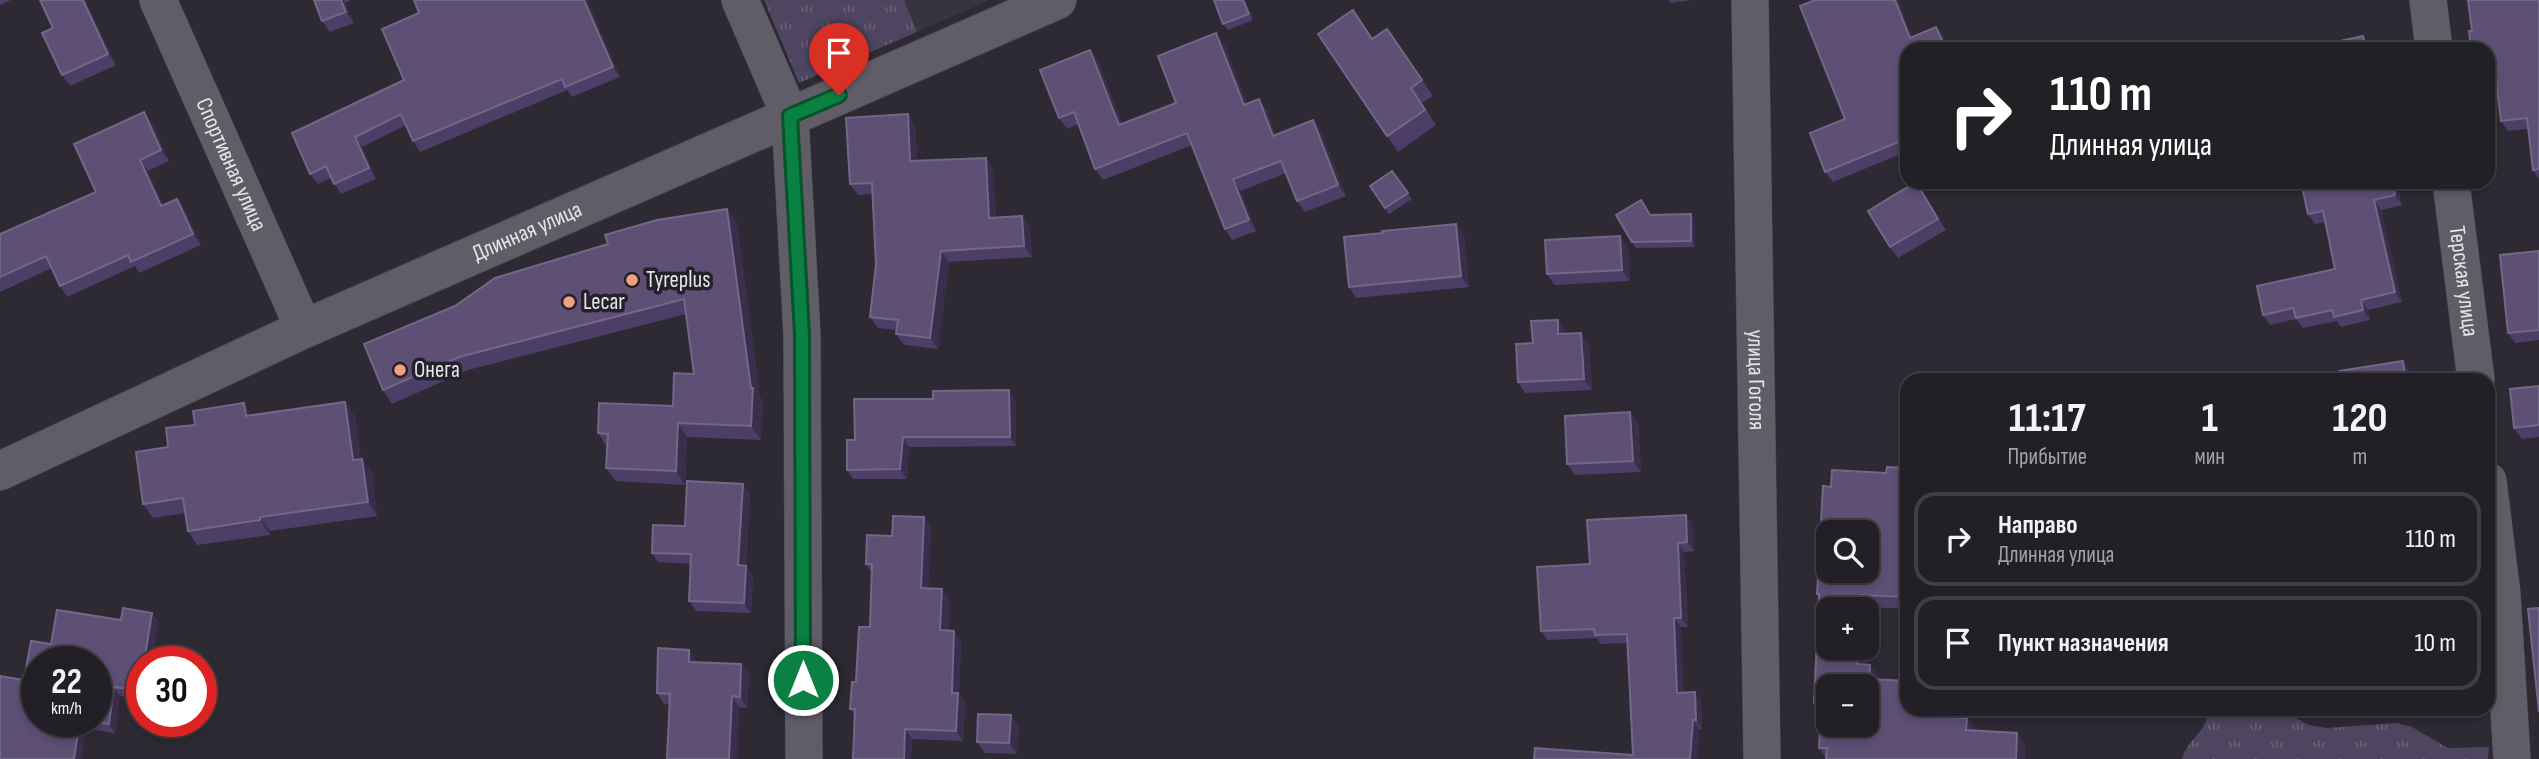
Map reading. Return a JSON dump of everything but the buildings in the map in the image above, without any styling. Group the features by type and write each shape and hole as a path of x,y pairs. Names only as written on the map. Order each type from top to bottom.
{"street":[{"name":"Спортивная улица","path":"159,0 304,329"},
{"path":"740,0 790,116 802,335 804,759"},
{"name":"Длинная улица","path":"0,471 304,329 1057,0"},
{"name":"улица Гоголя","path":"1750,0 1762,759"},
{"path":"2428,0 2433,42"},
{"name":"Терская улица","path":"2452,189 2475,373"},
{"path":"2495,538 2502,594 2512,759"}],"shaded area":[{"path":"904,0 990,0 917,32"}],"green space":[{"path":"764,0 904,0 917,32 799,83"},
{"path":"2207,716 2292,716 2309,725 2326,728 2397,723 2412,727 2448,748 2489,747 2488,759 2182,759"}],"place":[{"name":"Tyreplus","path":"632,280"},
{"name":"Lecar","path":"569,302"},
{"name":"Онега","path":"400,370"}],"route":[{"path":"803,680 802,335 790,116 839,95"}]}
